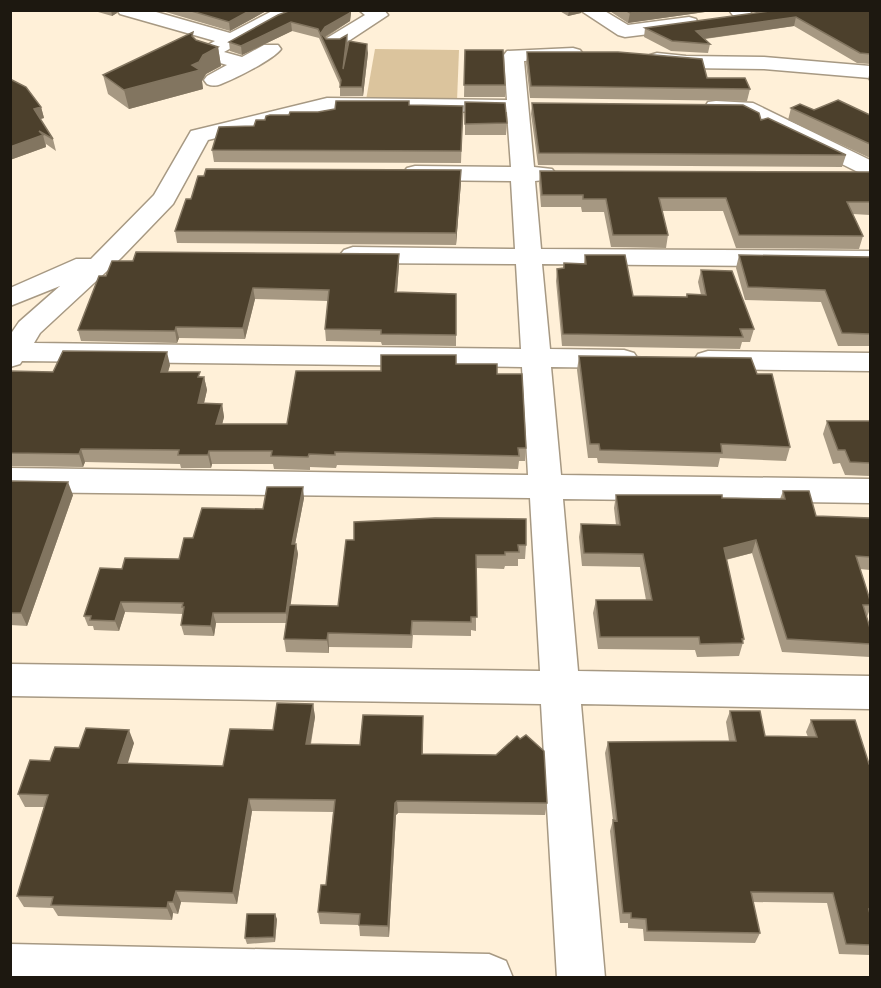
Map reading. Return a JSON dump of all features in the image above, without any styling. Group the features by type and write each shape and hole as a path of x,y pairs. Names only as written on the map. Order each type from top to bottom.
{"street":[{"path":"126,10 172,15 231,39"},
{"path":"245,64 207,53 271,18 293,10"},
{"path":"334,42 379,15 368,10"},
{"path":"589,10 625,31 704,21"},
{"path":"665,10 684,23"},
{"path":"735,15 765,13"},
{"path":"214,80 271,49"},
{"path":"581,978 559,688 538,358 514,55 587,54"},
{"path":"643,57 686,62 764,63 867,74 870,72"},
{"path":"12,355 29,328 112,253 191,171 199,136 327,104 541,106"},
{"path":"697,107 745,108 870,169"},
{"path":"393,173 571,174"},
{"path":"835,176 870,176"},
{"path":"10,298 112,253 148,253"},
{"path":"326,255 870,259"},
{"path":"12,355 645,359"},
{"path":"680,359 870,362"},
{"path":"10,480 870,491"},
{"path":"10,680 870,692"},
{"path":"10,968 489,978"}],"shaded area":[{"path":"375,49 459,50 457,101 366,100"}],"building":[{"path":"188,10 251,10 229,22"},
{"path":"291,10 350,10 350,13 325,27 321,33 326,39 340,39 347,35 343,69 349,41 367,44 362,87 340,87 341,80 318,29 291,22 241,46 229,42"},
{"path":"625,10 652,10 630,13"},
{"path":"777,10 870,10 870,54 860,53 796,17 696,31 710,44 672,41 645,28"},
{"path":"193,32 192,36 196,40 218,47 203,55 199,62 192,65 200,70 124,90 103,75"},
{"path":"465,50 503,50 505,85 464,85"},
{"path":"527,52 618,52 702,59 707,78 745,78 750,89 531,86"},
{"path":"10,79 26,87 41,107 34,109 53,139 39,131 43,135 10,147"},
{"path":"838,100 870,115 870,144 791,108 800,104 814,110"},
{"path":"336,101 409,101 409,105 463,106 461,151 212,150 219,127 254,126 256,120 265,120 266,116 270,115 335,109"},
{"path":"465,102 505,103 507,123 465,124"},
{"path":"532,103 743,105 759,113 761,120 768,118 846,155 539,153"},
{"path":"206,169 461,170 456,233 175,231 186,199 191,199 198,176 204,176"},
{"path":"540,171 870,172 870,202 847,202 863,236 739,235 726,198 659,198 668,235 613,235 606,199 583,199 583,195 542,195"},
{"path":"136,252 399,254 395,292 456,294 456,335 381,334 381,330 325,329 329,290 253,288 243,328 176,327 175,331 78,330 99,276 106,276 112,261 133,261"},
{"path":"585,255 625,255 633,296 706,295 701,270 732,271 754,329 740,329 743,337 563,334 557,269 564,268 564,263 586,264"},
{"path":"739,255 870,257 870,334 842,333 825,290 748,287"},
{"path":"63,351 167,352 161,372 200,372 198,377 204,377 198,403 222,404 216,424 287,424 296,371 381,371 381,355 456,355 456,364 497,364 497,374 522,374 526,448 518,448 519,456 335,452 335,455 309,454 308,457 271,456 272,451 209,451 208,455 178,455 179,450 81,449 79,454 10,453 10,371 53,372"},
{"path":"579,356 751,358 757,374 772,374 790,447 721,444 722,453 600,450 599,444 590,444"},
{"path":"827,421 870,421 870,463 850,462 845,450 838,450"},
{"path":"10,481 68,482 21,613 10,613"},
{"path":"267,487 303,487 292,544 296,544 286,613 213,613 211,626 181,625 183,603 121,602 115,621 90,620 91,616 84,616 100,568 122,569 125,558 179,559 184,538 193,538 202,508 263,509"},
{"path":"783,491 809,491 816,516 870,518 870,557 856,556 870,600 870,605 863,605 870,628 870,644 787,639 756,540 724,548 743,643 700,644 699,637 600,637 596,600 652,600 643,554 584,553 581,524 620,525 616,495 722,495 722,498 785,499"},
{"path":"435,518 526,519 526,545 518,545 519,552 505,552 505,555 476,555 477,617 471,617 471,622 412,621 411,635 328,633 327,640 284,639 289,605 338,606 346,540 354,540 354,522"},
{"path":"277,703 313,704 306,744 360,745 363,715 423,716 422,754 496,755 517,736 520,739 526,735 544,751 547,803 397,801 395,803 388,926 359,925 360,914 318,912 321,885 326,885 335,800 249,799 233,893 176,891 173,902 168,902 167,908 51,905 53,897 17,896 48,795 18,794 30,760 50,761 55,747 79,748 86,728 129,730 118,763 223,766 230,729 273,730"},
{"path":"730,711 760,711 765,736 817,737 811,720 855,720 870,764 870,945 846,944 833,893 751,892 760,933 647,931 646,919 631,918 631,913 623,913 613,820 617,821 608,742 736,741"},
{"path":"247,914 275,914 274,937 245,938"}]}
